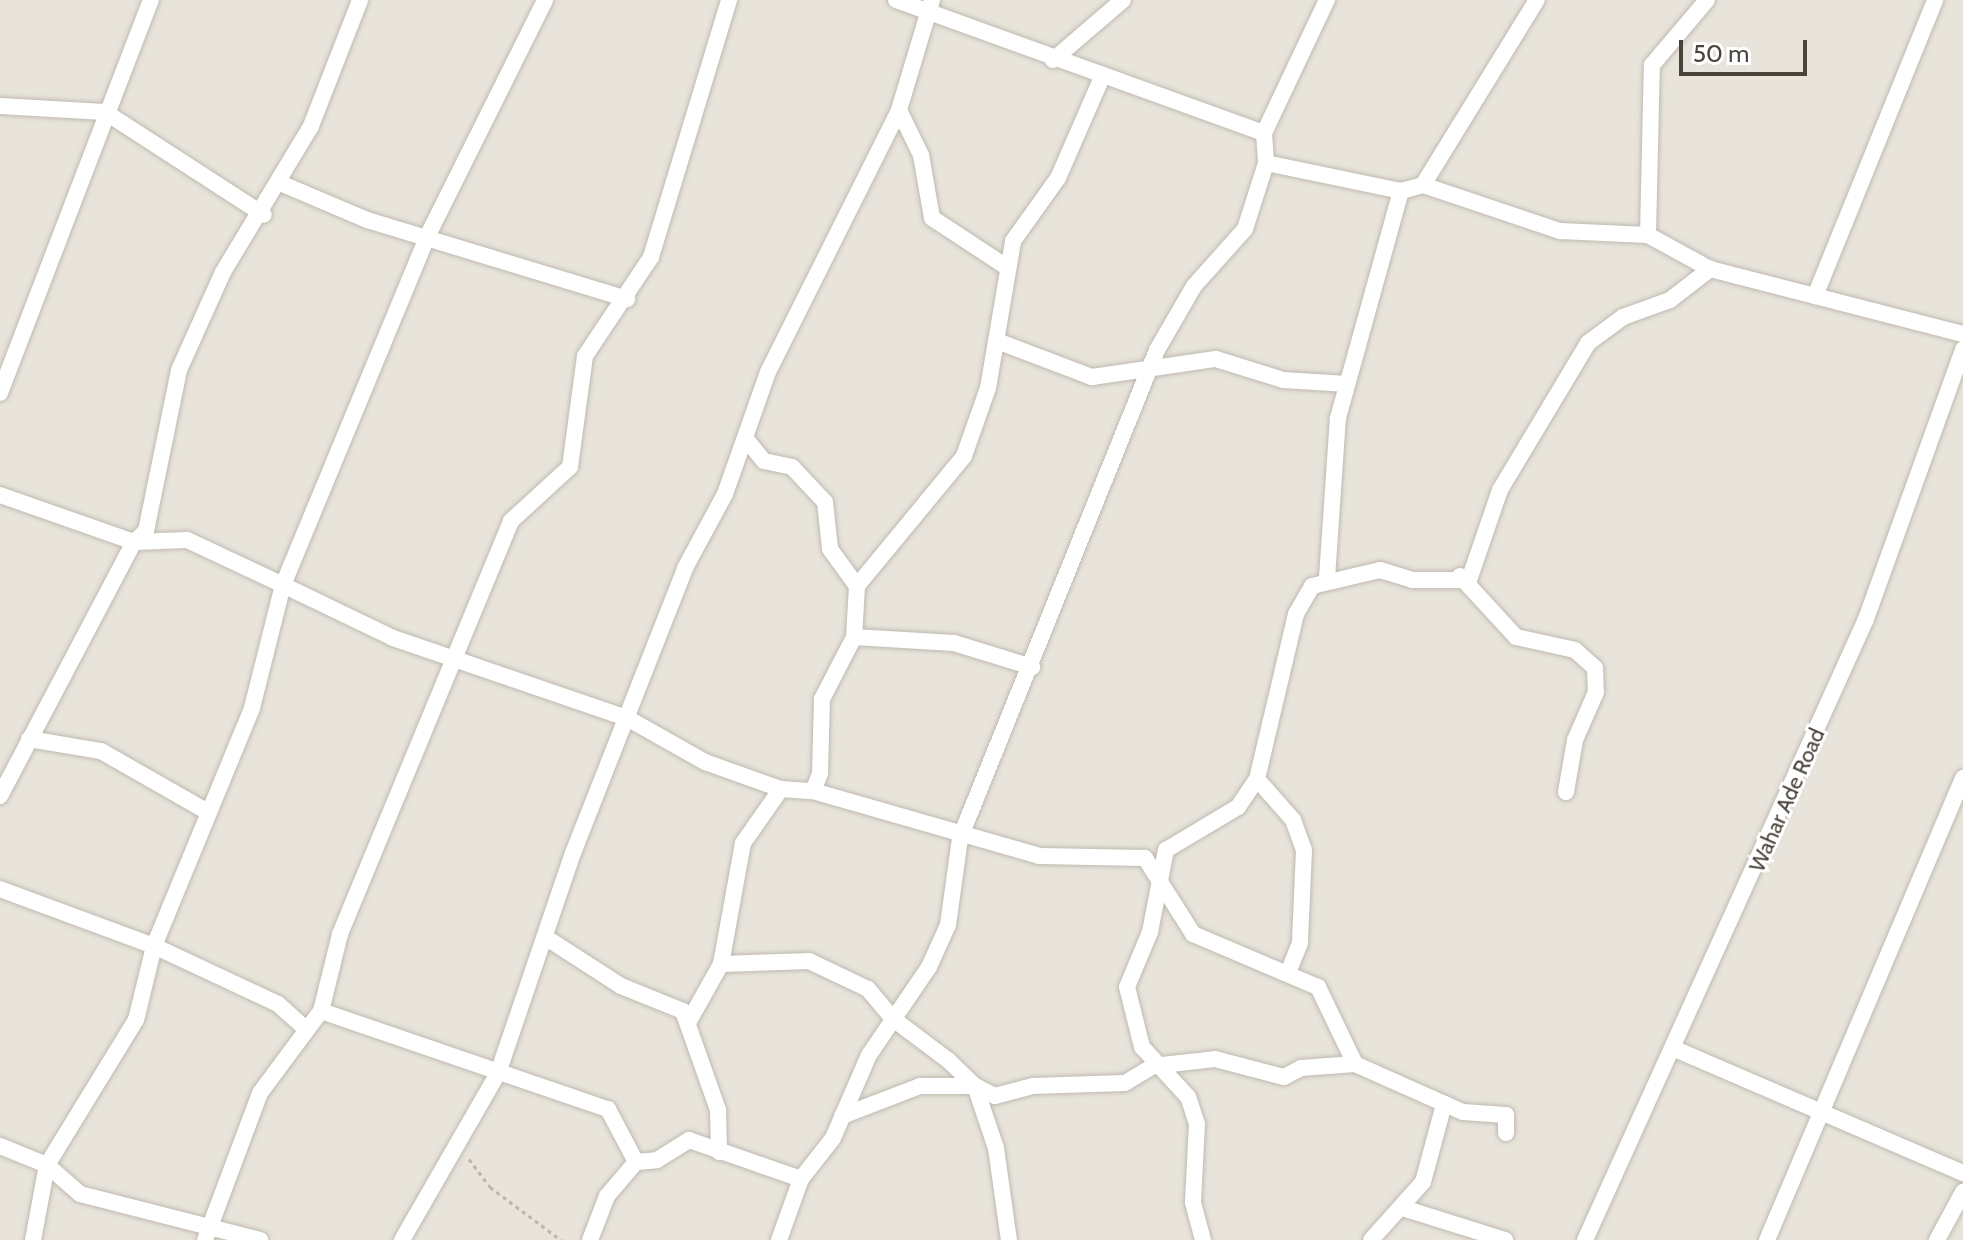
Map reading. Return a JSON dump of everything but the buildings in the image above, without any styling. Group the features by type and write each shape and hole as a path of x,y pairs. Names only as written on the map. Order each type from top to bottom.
{"street":[{"path":"0,393 105,112 151,0"},
{"path":"0,796 134,542 156,509 158,449 179,370 223,272 264,215 327,94 360,0"},
{"path":"33,1240 47,1165 136,1020 154,946 206,811 252,708 283,585 426,239 545,0"},
{"path":"208,1234 260,1093 305,1028 321,1011 340,934 511,521 570,467 585,356 627,299 661,230 729,0"},
{"path":"896,0 929,6 1053,60 1264,133"},
{"path":"1053,60 1123,0"},
{"path":"779,1240 801,1179 842,1116 892,1018 929,967 948,925 960,838 1032,667 1152,364 1194,286 1245,229 1266,163 1264,133 1327,0"},
{"path":"1423,185 1537,0"},
{"path":"1648,235 1652,65 1707,0"},
{"path":"1815,296 1935,0"},
{"path":"402,1240 498,1073 627,718 746,439 768,372 899,110 929,6"},
{"path":"813,791 820,774 822,699 854,637 857,586 964,456 997,341 1005,266 1022,222 1070,157 1103,75"},
{"path":"0,106 105,112 264,215"},
{"path":"899,110 921,155 932,218 1005,266"},
{"path":"1266,163 1401,191 1423,185 1560,231 1648,235 1710,269 1963,334"},
{"path":"280,183 426,239 627,299"},
{"path":"1327,578 1332,463 1347,384 1401,191"},
{"path":"1203,1240 1193,1202 1197,1124 1188,1097 1153,1066 1127,987 1150,932 1156,882 1179,837 1226,817 1257,779 1296,614 1312,586 1327,578 1380,570 1412,580 1460,576 1469,580 1479,565 1500,490 1588,343 1623,317 1670,300 1710,269"},
{"path":"997,341 1092,377 1152,364 1216,359 1283,380 1347,384"},
{"name":"Wahar Ade Road","path":"1585,1240 1675,1049 1866,619 1956,384 1963,349"},
{"path":"746,439 764,461 792,467 825,502 830,549 857,586"},
{"path":"0,495 134,542 196,542 283,585 451,660 627,718 705,762 781,789 813,791 960,838 1000,841 1039,856 1145,858 1156,882 1193,934 1318,987 1355,1064"},
{"path":"1460,576 1516,637 1575,650 1595,668 1596,692 1575,740 1566,792"},
{"path":"854,637 954,643 1032,667"},
{"path":"29,739 101,751 206,811"},
{"path":"1767,1240 1963,778"},
{"path":"1257,779 1293,820 1304,850 1300,943 1288,972"},
{"path":"689,1021 721,964 743,843 781,789"},
{"path":"0,889 154,946 278,1004 305,1028"},
{"path":"545,937 689,1021 718,1110 719,1152"},
{"path":"721,964 809,961 868,989 892,1018 975,1086 995,1096 1033,1086 1125,1083 1153,1066 1215,1059 1284,1077 1355,1064 1444,1104 1506,1115 1506,1133"},
{"path":"321,1011 608,1109 636,1162"},
{"path":"1675,1049 1821,1115 1963,1173"},
{"path":"842,1116 920,1086 975,1086"},
{"path":"975,1086 1002,1168 1009,1240"},
{"path":"1371,1240 1406,1209 1432,1164 1444,1104"},
{"path":"590,1240 607,1196 636,1162 657,1160 682,1140 801,1179"},
{"path":"0,1146 47,1165 80,1194 208,1234 260,1240"},
{"path":"1937,1240 1963,1192"},
{"path":"1406,1209 1505,1240"}],"path":[{"path":"458,1145 490,1187 561,1240"}],"shaded area":[{"path":"0,0 1963,0 1963,1240 0,1240"}]}
